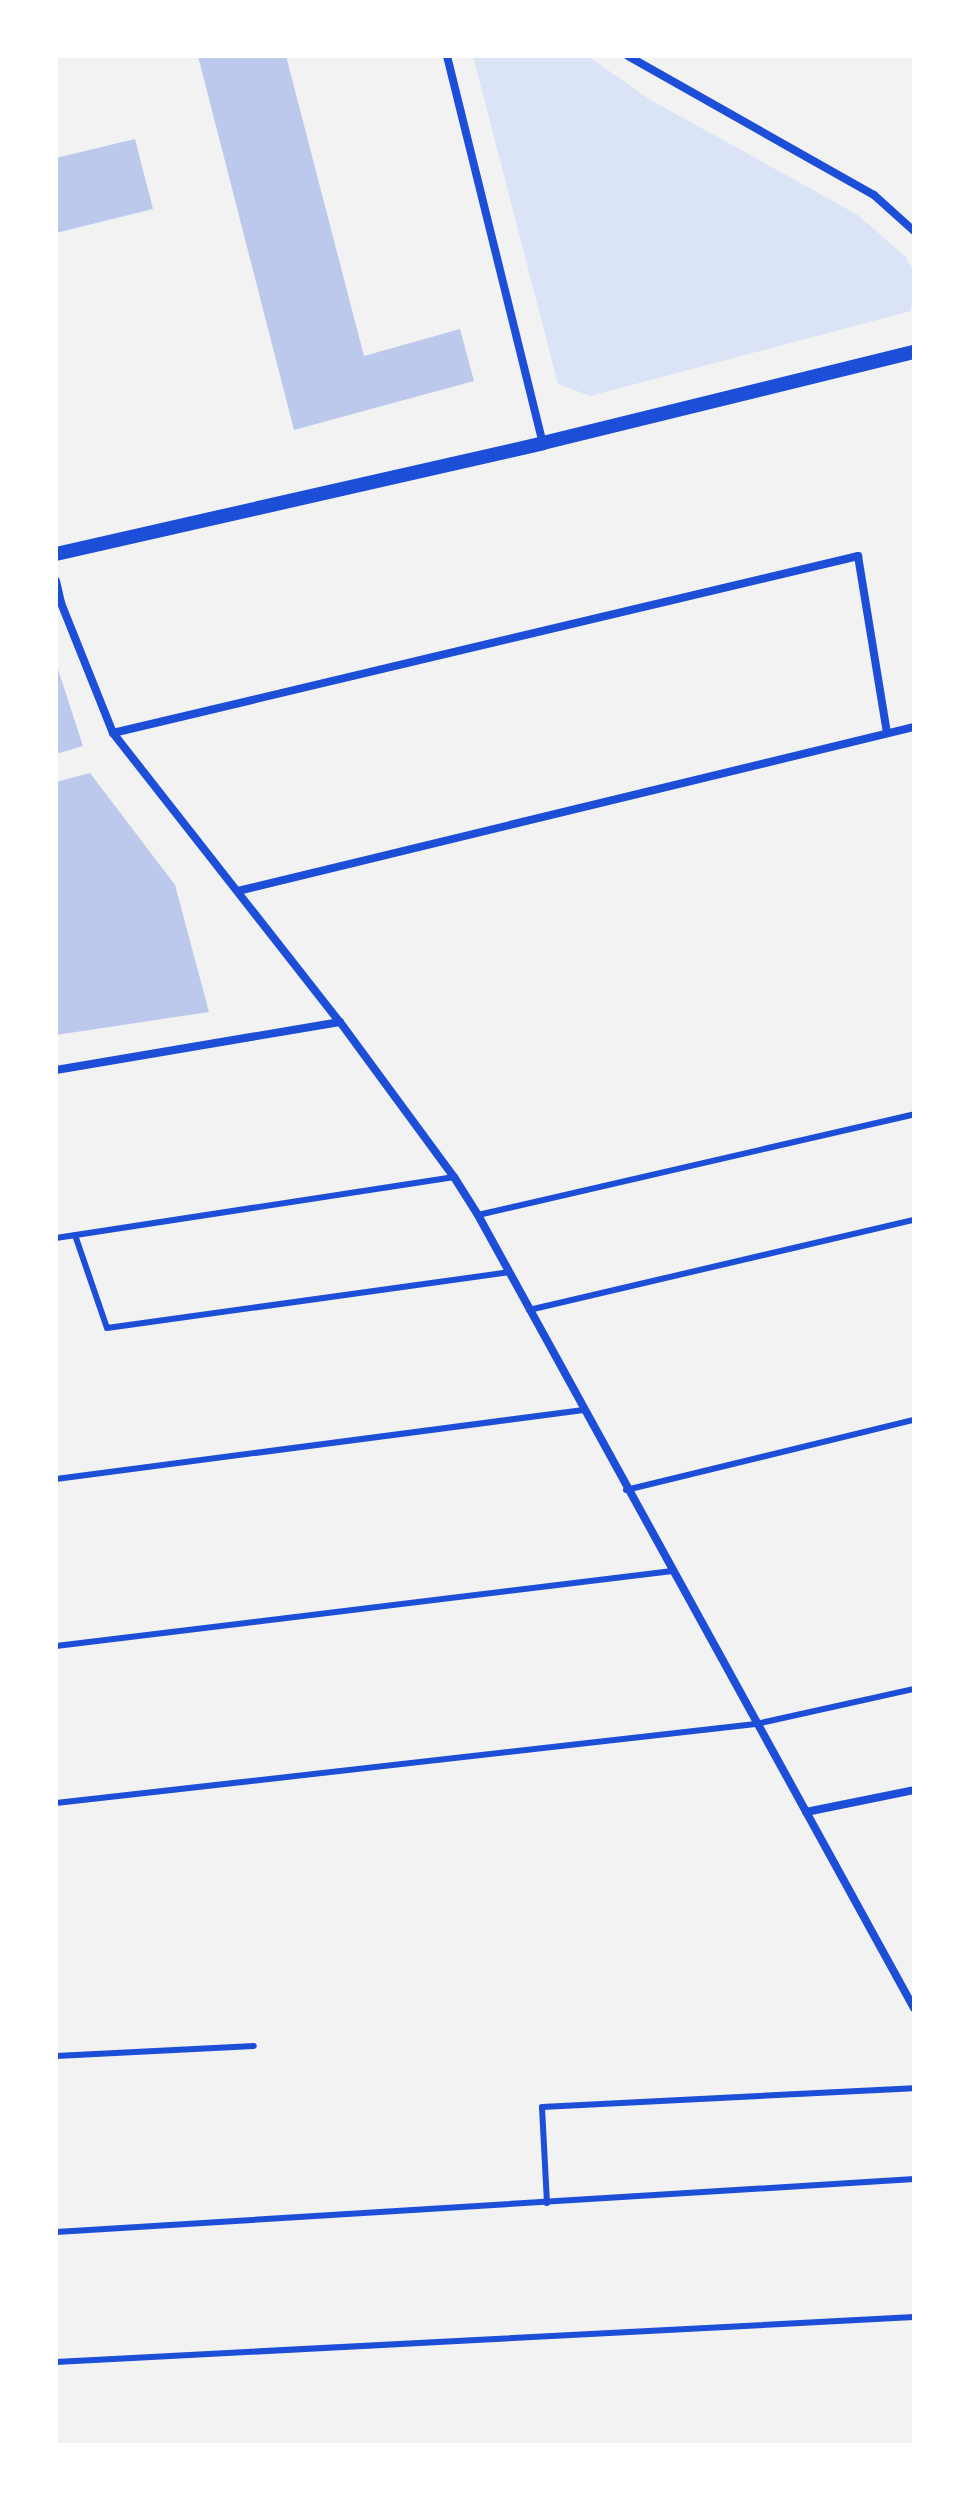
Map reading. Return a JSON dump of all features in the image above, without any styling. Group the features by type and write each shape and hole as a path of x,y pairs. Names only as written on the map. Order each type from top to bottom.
{"street":[{"path":"447,56 543,443"},
{"path":"628,56 874,195 914,231"},
{"path":"56,554 543,443 914,352"},
{"path":"113,733 858,556 887,733"},
{"path":"56,581 61,603 113,733 340,1022 454,1177 478,1215 626,1490 914,2008"},
{"path":"238,891 914,727"},
{"path":"56,1070 340,1022"},
{"path":"806,1812 914,1790"}],"lane":[{"path":"478,1215 914,1114"},
{"path":"56,1238 454,1177"},
{"path":"529,1310 914,1220"},
{"path":"75,1235 107,1328 508,1272"},
{"path":"56,1479 584,1410"},
{"path":"626,1490 914,1420"},
{"path":"56,1646 672,1571"},
{"path":"56,1803 756,1724 914,1689"},
{"path":"56,2056 254,2046"},
{"path":"547,2203 542,2107 914,2088"},
{"path":"56,2232 914,2179"},
{"path":"56,2362 914,2317"}],"shaded area":[{"path":"473,56 588,56 649,99 858,215 906,257 914,273 911,311 590,396 558,384"}],"building":[{"path":"198,56 286,56 364,356 460,329 474,381 294,430"},
{"path":"135,139 153,209 56,233 56,158"},
{"path":"56,663 83,746 56,754"},
{"path":"90,773 175,885 209,1012 56,1035 56,782"}]}
